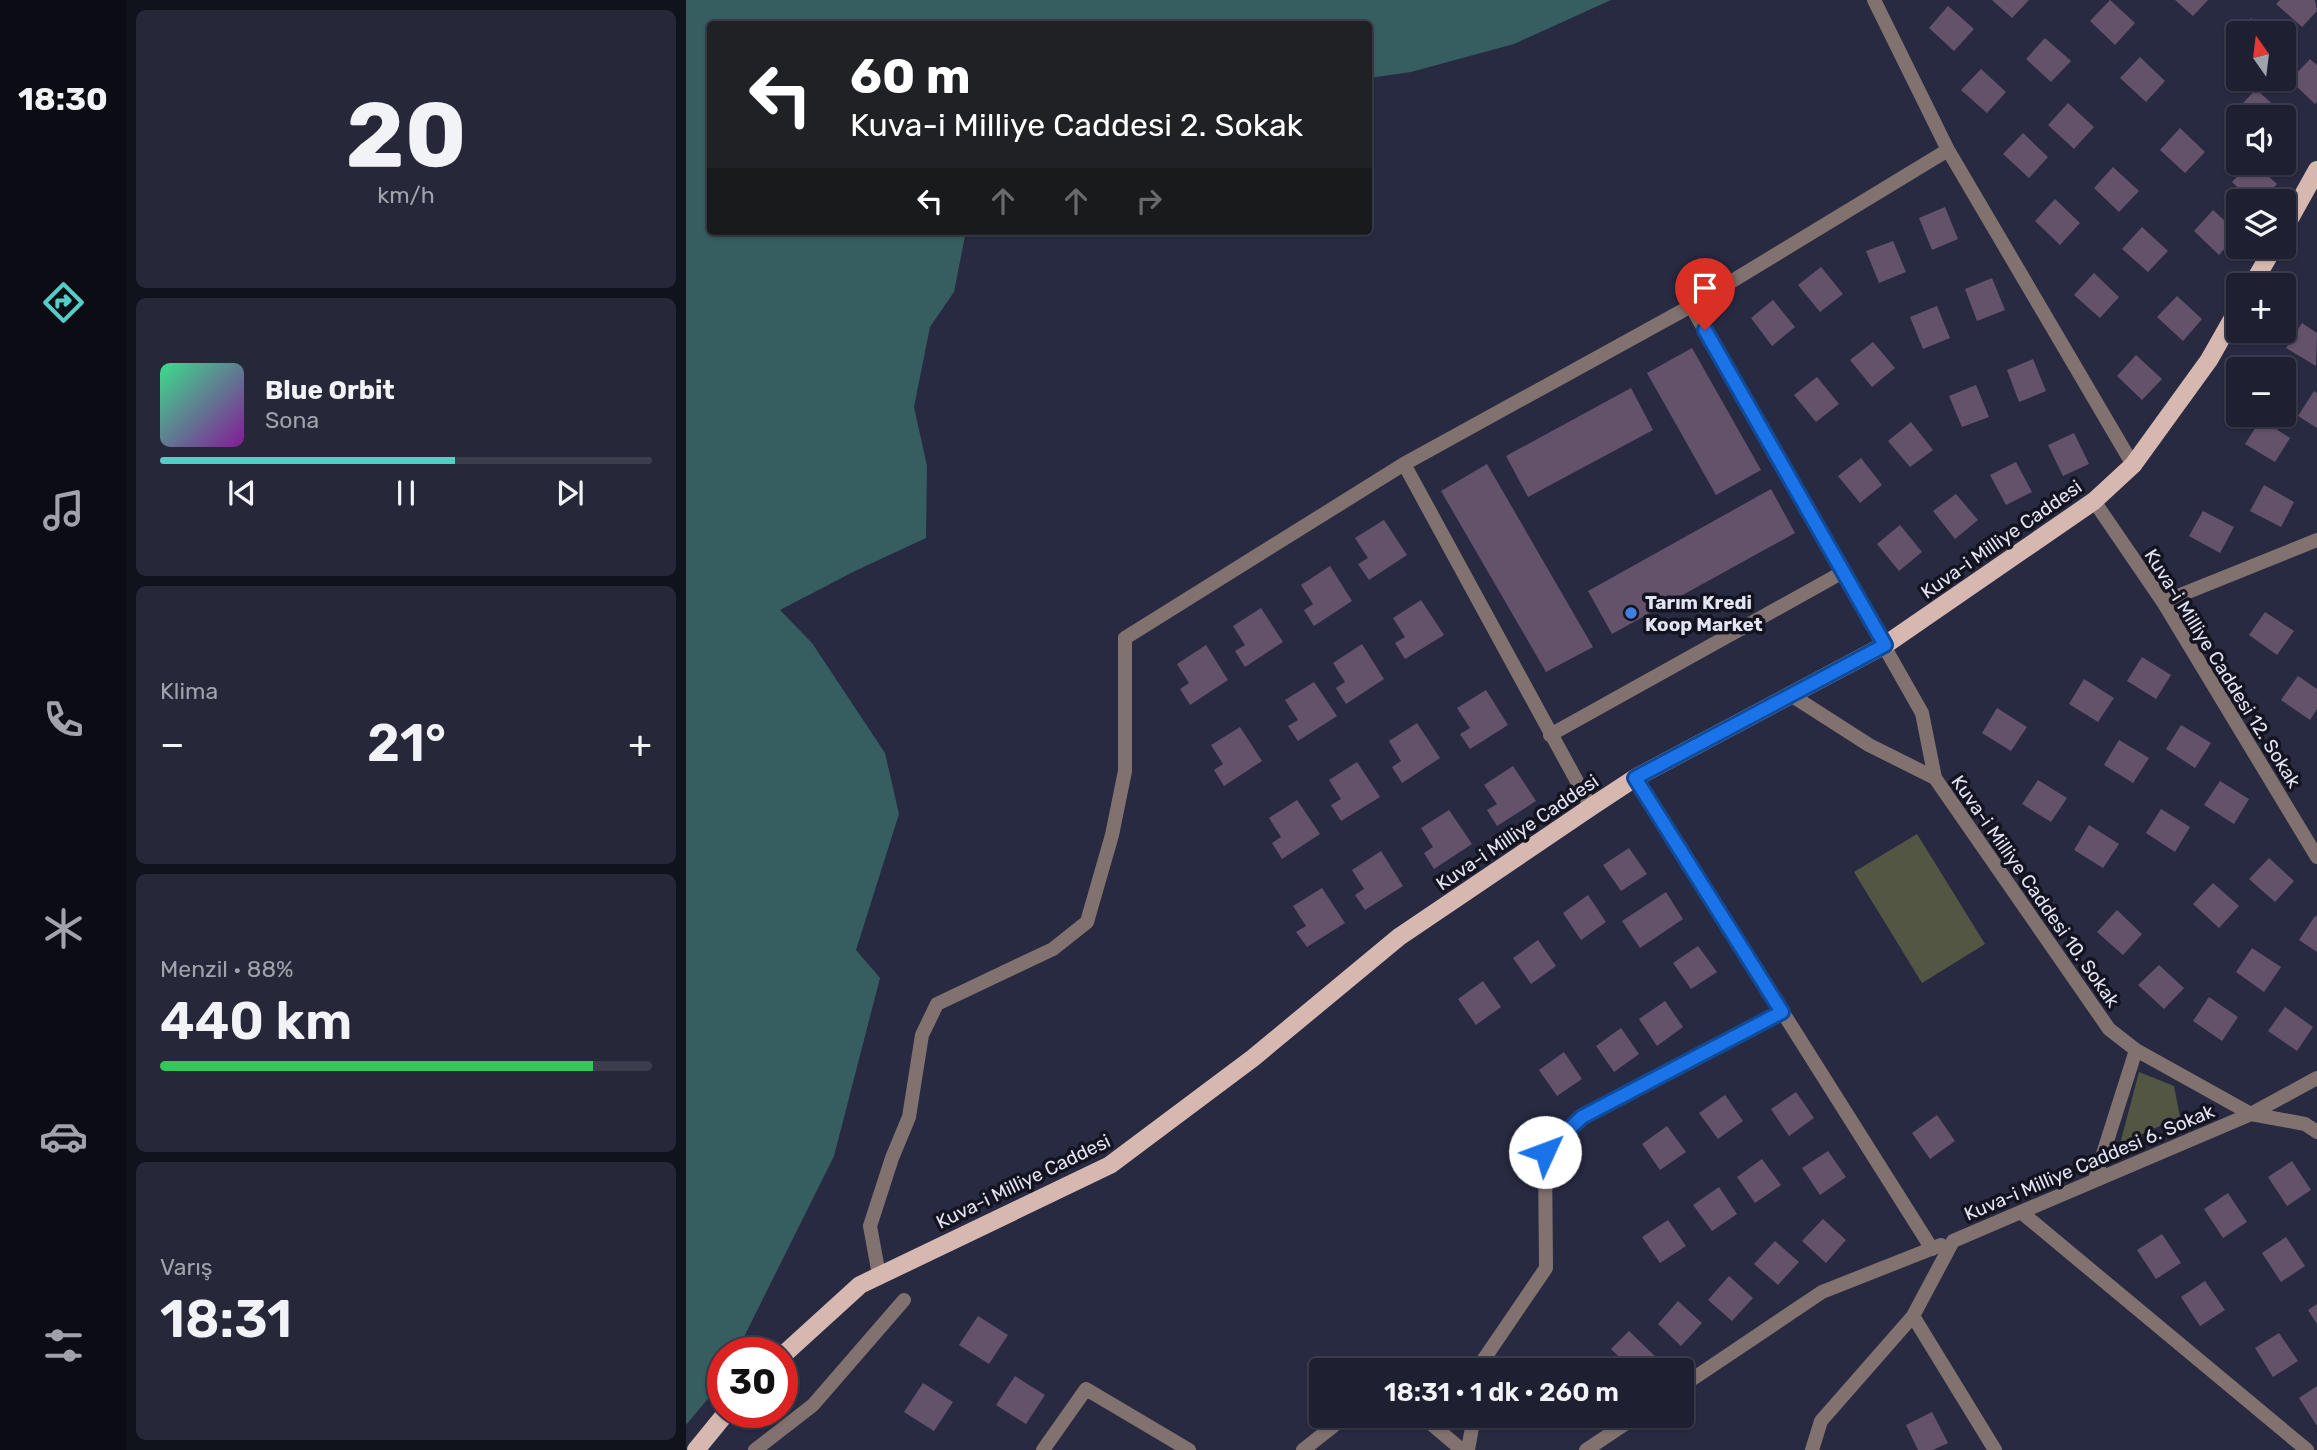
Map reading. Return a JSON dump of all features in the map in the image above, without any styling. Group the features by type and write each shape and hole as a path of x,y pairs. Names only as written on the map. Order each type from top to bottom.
{"main road":[{"path":"2296,208 2317,170"},
{"name":"Kuva-i Milliye Caddesi","path":"798,1341 860,1284 1110,1165 1253,1058 1399,937 1591,807 1635,778 1885,645 2094,501 2133,465 2209,360 2226,330"},
{"path":"696,1450 714,1428"}],"street":[{"path":"1874,0 1948,150 2133,465"},
{"path":"879,1275 870,1226 892,1158 909,1117 922,1035 937,1004 1052,949 1087,922 1112,835 1125,771 1125,638 1404,464 1691,306 1948,150"},
{"name":"Kuva-i Milliye Caddesi 10. Sokak","path":"1691,306 1922,713 1935,778 2109,1029 2136,1050 2251,1114 2305,1124 2317,1132"},
{"path":"1404,464 1591,807"},
{"name":"Kuva-i Milliye Caddesi 12. Sokak","path":"2094,501 2163,602 2317,857"},
{"path":"2163,602 2317,540"},
{"path":"1550,735 1843,572"},
{"path":"1791,695 1869,745 1935,778"},
{"path":"1635,778 1932,1249"},
{"path":"1485,1358 1546,1268 1545,1152 1582,1117 1782,1012"},
{"path":"2095,1179 2136,1050"},
{"name":"Kuva-i Milliye Caddesi 6. Sokak","path":"1812,1450 1821,1422 1913,1316 1953,1241 2251,1114 2317,1078"},
{"path":"2021,1212 2307,1450"},
{"path":"1694,1378 1822,1292 1953,1241"},
{"path":"755,1450 813,1405 904,1300"},
{"path":"1913,1316 1995,1450"},
{"path":"1043,1450 1086,1389 1189,1450"},
{"path":"1303,1450 1331,1428"},
{"path":"1436,1428 1462,1450"},
{"path":"1468,1450 1472,1428"},
{"path":"1586,1450 1619,1428"}],"shaded area":[{"path":"686,0 1611,0 1514,44 1411,72 1372,78 1372,21 707,21 707,235 965,235 954,292 930,327 914,407 927,466 926,538 780,610 812,643 885,753 899,814 856,950 880,978 834,1156 744,1337 707,1337 707,1400 686,1425"},
{"path":"1917,834 1985,944 1922,983 1854,872"},
{"path":"2139,1072 2174,1086 2180,1117 2120,1144"}],"building":[{"path":"1992,0 2029,0 2012,18"},
{"path":"2110,0 2135,23 2115,45 2090,21"},
{"path":"2175,0 2208,0 2193,16"},
{"path":"2280,0 2315,0 2317,11 2302,27 2276,4"},
{"path":"1948,6 1974,29 1954,51 1929,28"},
{"path":"2045,38 2071,61 2051,82 2026,59"},
{"path":"2140,57 2165,81 2146,102 2120,78"},
{"path":"2310,59 2317,65 2315,104 2296,86 2296,74"},
{"path":"1981,69 2006,92 1987,113 1961,90"},
{"path":"2254,91 2258,91 2273,105 2241,105"},
{"path":"2068,103 2094,127 2074,149 2048,125"},
{"path":"2180,128 2205,152 2185,173 2160,150"},
{"path":"2023,133 2048,157 2029,178 2003,154"},
{"path":"2113,167 2139,191 2119,212 2094,188"},
{"path":"2239,175 2267,175 2277,184 2273,189 2239,189 2232,182"},
{"path":"2055,199 2080,223 2060,245 2035,221"},
{"path":"1945,207 1958,239 1932,250 1919,218"},
{"path":"2213,210 2226,222 2226,247 2219,255 2194,231"},
{"path":"2142,227 2168,251 2148,272 2122,249"},
{"path":"1893,241 1906,272 1879,283 1866,251"},
{"path":"1821,267 1843,294 1820,312 1798,285"},
{"path":"2094,273 2119,297 2100,318 2074,295"},
{"path":"1992,278 2005,310 1977,321 1965,289"},
{"path":"2177,296 2202,319 2183,341 2157,317"},
{"path":"1773,300 1795,327 1772,346 1751,318"},
{"path":"1937,306 1950,338 1923,349 1910,317"},
{"path":"2302,323 2317,333 2316,366 2286,348 2289,343 2296,343 2296,332"},
{"path":"1873,342 1895,368 1872,387 1850,360"},
{"path":"1692,348 1761,470 1716,495 1647,373"},
{"path":"2136,355 2162,379 2142,400 2117,376"},
{"path":"2033,359 2046,391 2019,402 2007,370"},
{"path":"1817,377 1839,404 1816,422 1794,395"},
{"path":"1976,385 1989,417 1962,427 1949,396"},
{"path":"1631,388 1653,430 1528,497 1506,456"},
{"path":"2314,391 2317,393 2317,428 2298,416"},
{"path":"1911,422 1933,450 1910,467 1888,441"},
{"path":"2256,427 2273,427 2290,438 2275,462 2245,444"},
{"path":"2074,433 2089,464 2063,476 2048,445"},
{"path":"1861,458 1882,485 1860,503 1838,476"},
{"path":"2016,462 2032,492 2006,505 1990,475"},
{"path":"1487,464 1593,647 1546,672 1441,491"},
{"path":"2264,485 2294,502 2281,527 2250,511"},
{"path":"1771,489 1795,533 1612,634 1588,591"},
{"path":"1956,494 1978,520 1955,539 1933,511"},
{"path":"2203,511 2234,527 2220,553 2189,536"},
{"path":"1384,520 1407,555 1369,580 1358,564 1368,558 1355,538"},
{"path":"1900,525 1922,552 1899,571 1877,544"},
{"path":"1330,566 1352,601 1314,626 1304,610 1313,604 1301,585"},
{"path":"1421,600 1444,635 1405,659 1395,643 1405,637 1393,618"},
{"path":"1261,608 1283,642 1245,667 1235,651 1245,645 1233,626"},
{"path":"2265,612 2294,631 2277,655 2249,635"},
{"path":"1362,644 1384,679 1346,704 1336,688 1345,682 1333,663"},
{"path":"1206,645 1228,680 1190,705 1180,689 1189,683 1177,664"},
{"path":"2142,657 2171,675 2156,699 2127,681"},
{"path":"2298,676 2317,689 2317,709 2310,720 2281,700"},
{"path":"2084,679 2114,698 2098,722 2069,704"},
{"path":"1314,682 1337,716 1298,741 1288,726 1298,720 1285,700"},
{"path":"1486,690 1508,725 1470,749 1460,734 1470,728 1457,708"},
{"path":"1997,708 2027,727 2011,751 1982,733"},
{"path":"1417,723 1440,758 1402,783 1392,767 1401,761 1389,741"},
{"path":"2181,725 2211,743 2195,768 2166,749"},
{"path":"1240,727 1262,761 1224,786 1214,770 1223,764 1211,745"},
{"path":"2119,740 2149,758 2133,783 2104,765"},
{"path":"1357,762 1380,797 1341,821 1331,805 1341,799 1329,780"},
{"path":"1513,766 1536,801 1497,826 1487,810 1497,804 1484,785"},
{"path":"2038,780 2067,798 2051,822 2022,804"},
{"path":"2220,781 2249,799 2234,824 2204,805"},
{"path":"1297,800 1320,834 1282,859 1272,843 1281,837 1269,818"},
{"path":"2161,809 2190,827 2175,852 2146,833"},
{"path":"1449,810 1472,844 1434,869 1424,853 1433,847 1421,828"},
{"path":"2089,825 2119,844 2103,868 2074,850"},
{"path":"1629,848 1647,874 1621,891 1603,865"},
{"path":"1381,851 1403,886 1365,910 1355,895 1364,889 1352,870"},
{"path":"2269,858 2294,881 2275,902 2249,879"},
{"path":"2213,883 2239,906 2219,928 2193,904"},
{"path":"1322,888 1345,923 1307,947 1296,932 1306,926 1293,906"},
{"path":"1666,892 1683,919 1640,948 1622,921"},
{"path":"1588,895 1606,922 1581,940 1563,913"},
{"path":"2117,910 2142,934 2123,955 2097,932"},
{"path":"2315,916 2317,917 2317,952 2299,940"},
{"path":"1538,940 1556,966 1531,984 1513,958"},
{"path":"1698,946 1717,972 1691,989 1673,963"},
{"path":"2252,948 2281,967 2264,992 2236,972"},
{"path":"2159,965 2184,988 2164,1009 2138,985"},
{"path":"1483,981 1501,1007 1476,1025 1458,999"},
{"path":"2209,997 2238,1017 2222,1041 2193,1021"},
{"path":"1665,1001 1683,1027 1657,1046 1639,1019"},
{"path":"2285,1007 2313,1027 2297,1051 2268,1031"},
{"path":"1621,1028 1639,1054 1614,1072 1596,1046"},
{"path":"1564,1052 1582,1079 1557,1096 1539,1070"},
{"path":"1796,1092 1814,1118 1789,1136 1771,1109"},
{"path":"1725,1095 1743,1121 1718,1139 1699,1113"},
{"path":"1937,1115 1955,1141 1930,1159 1912,1133"},
{"path":"1667,1126 1686,1152 1660,1170 1642,1144"},
{"path":"1828,1151 1846,1177 1820,1195 1802,1168"},
{"path":"1762,1159 1781,1185 1755,1203 1737,1177"},
{"path":"2292,1161 2311,1190 2287,1206 2268,1177"},
{"path":"1719,1187 1737,1214 1712,1231 1693,1205"},
{"path":"2228,1193 2247,1222 2223,1238 2204,1209"},
{"path":"1823,1219 1846,1240 1826,1263 1802,1241"},
{"path":"1668,1220 1686,1246 1660,1263 1642,1237"},
{"path":"2162,1234 2181,1263 2156,1279 2137,1250"},
{"path":"2286,1237 2305,1266 2281,1282 2262,1253"},
{"path":"1775,1241 1799,1262 1778,1285 1754,1264"},
{"path":"1729,1276 1753,1298 1732,1321 1708,1300"},
{"path":"2205,1281 2225,1310 2200,1326 2181,1297"},
{"path":"1678,1301 1702,1323 1681,1346 1658,1324"},
{"path":"2317,1304 2317,1324 2308,1310"},
{"path":"978,1316 1008,1335 989,1364 959,1345"},
{"path":"1629,1331 1657,1358 1620,1358 1611,1349"},
{"path":"2279,1333 2298,1361 2273,1377 2255,1348"},
{"path":"1015,1376 1045,1395 1026,1424 996,1405"},
{"path":"923,1383 953,1402 934,1431 904,1412"},
{"path":"2317,1386 2317,1426 2299,1398"},
{"path":"1932,1412 1948,1443 1933,1450 1918,1450 1906,1425"}],"place":[{"name":"Tarım Kredi Koop Market","path":"1631,613"}],"route":[{"path":"1545,1152 1582,1117 1782,1012 1635,778 1885,645 1705,330"}]}
